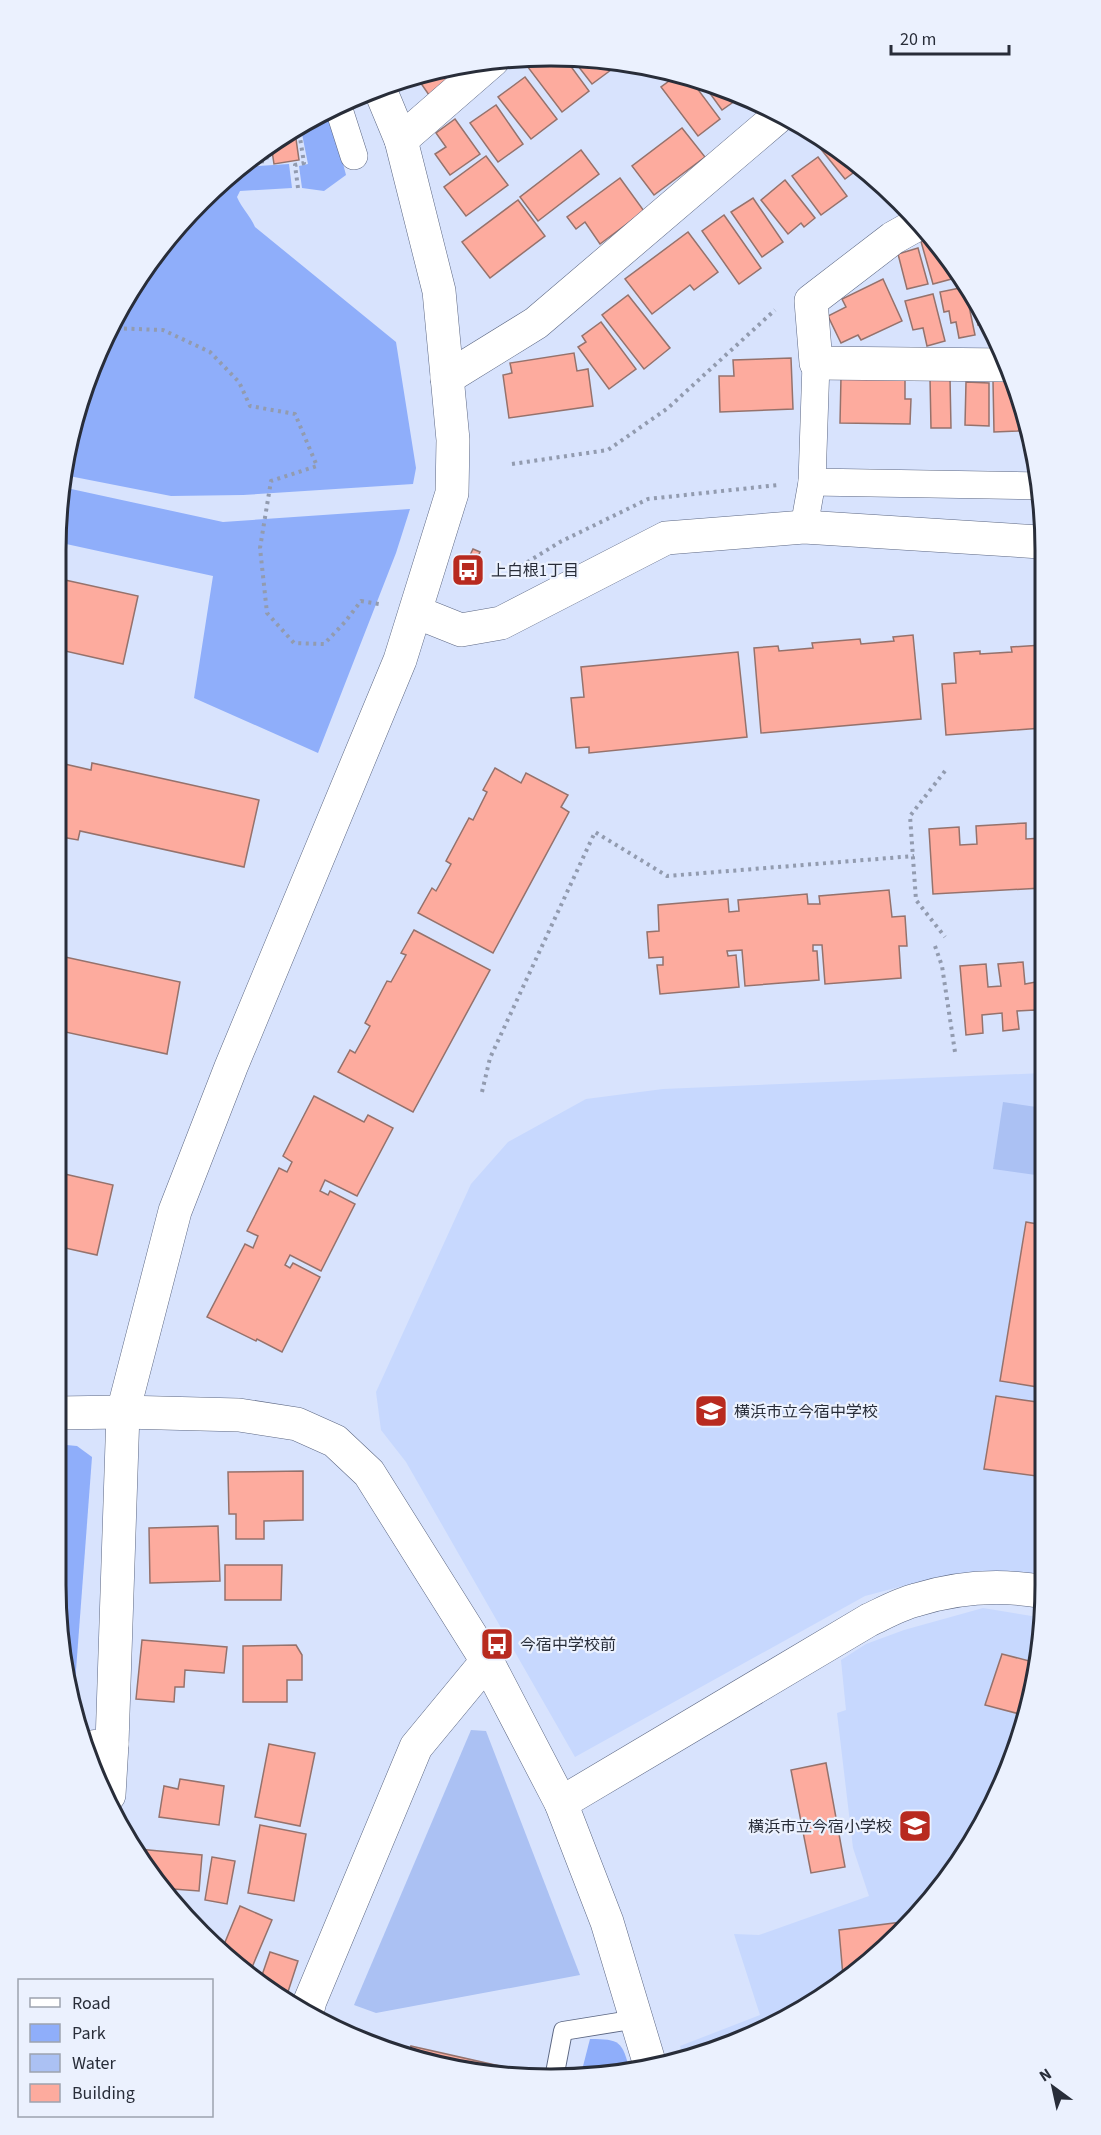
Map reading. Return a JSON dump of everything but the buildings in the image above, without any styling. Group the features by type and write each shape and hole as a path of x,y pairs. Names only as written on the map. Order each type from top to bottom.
{"street":[{"path":"401,140 480,71"},
{"path":"104,1772 98,1746 123,1412 175,1211 231,1067 400,660 400,609 452,493 453,440 439,291 401,140 383,96"},
{"path":"341,114 354,156"},
{"path":"447,378 536,323 773,120"},
{"path":"804,527 812,482 816,363 811,301 893,238 912,228"},
{"path":"816,363 998,365"},
{"path":"812,482 1031,486"},
{"path":"400,609 461,630 501,623 666,538 804,527 1035,542"},
{"path":"66,1413 239,1415 297,1424 335,1441 369,1473 487,1661 561,1803 607,1922 648,2059"},
{"path":"561,1803 869,1620 915,1600 967,1589 1016,1587 1035,1590"},
{"path":"309,2005 416,1747 487,1661"}],"lane":[{"path":"556,2069 563,2031 637,2019"}],"path":[{"path":"298,188 295,165 304,163 300,136"},
{"path":"512,464 608,450 668,408 776,309"},
{"path":"120,328 163,330 210,352 239,382 250,406 295,414 317,466 271,481 260,548 267,613 294,643 324,644 361,601 400,609"},
{"path":"945,771 910,816 916,900 945,937"},
{"path":"482,1092 490,1058 595,832 667,876 914,856"},
{"path":"935,946 942,966 955,1052"}],"shaded area":[{"name":"横浜市立今宿中学校","path":"1035,1073 1035,1575 1020,1572 972,1572 914,1583 865,1596 575,1757 406,1462 381,1430 376,1392 471,1184 508,1142 586,1099 663,1089"},
{"name":"横浜市立今宿小学校","path":"983,1608 1034,1616 1026,1679 1018,1710 998,1770 985,1799 970,1827 935,1879 915,1904 870,1949 820,1987 793,2004 736,2032 681,2050 680,2046 760,2015 734,1934 759,1935 869,1896 853,1848 837,1713 846,1710 841,1660 866,1644 904,1630"}],"green space":[{"path":"331,119 346,175 324,191 302,188 299,166 308,164 302,135"},
{"path":"289,164 292,188 240,191 237,197 255,227 396,342 416,468 413,484 243,495 171,496 72,477 92,395 116,336 131,308 148,281 186,231 231,186 256,166"},
{"path":"70,489 223,522 410,509 396,553 318,753 194,698 213,576 66,544"},
{"path":"66,1445 77,1446 92,1457 75,1680 67,1616"},
{"path":"590,2039 614,2041 622,2048 628,2063 614,2065 583,2068"}],"water":[{"path":"1003,1102 1035,1107 1035,1175 993,1169"},
{"path":"471,1730 486,1731 580,1975 376,2013 354,2005"}],"place":[{"name":"上白根1丁目","path":"468,570"},
{"name":"横浜市立今宿中学校","path":"711,1411"},
{"name":"今宿中学校前","path":"497,1644"},
{"name":"横浜市立今宿小学校","path":"915,1826"}]}
